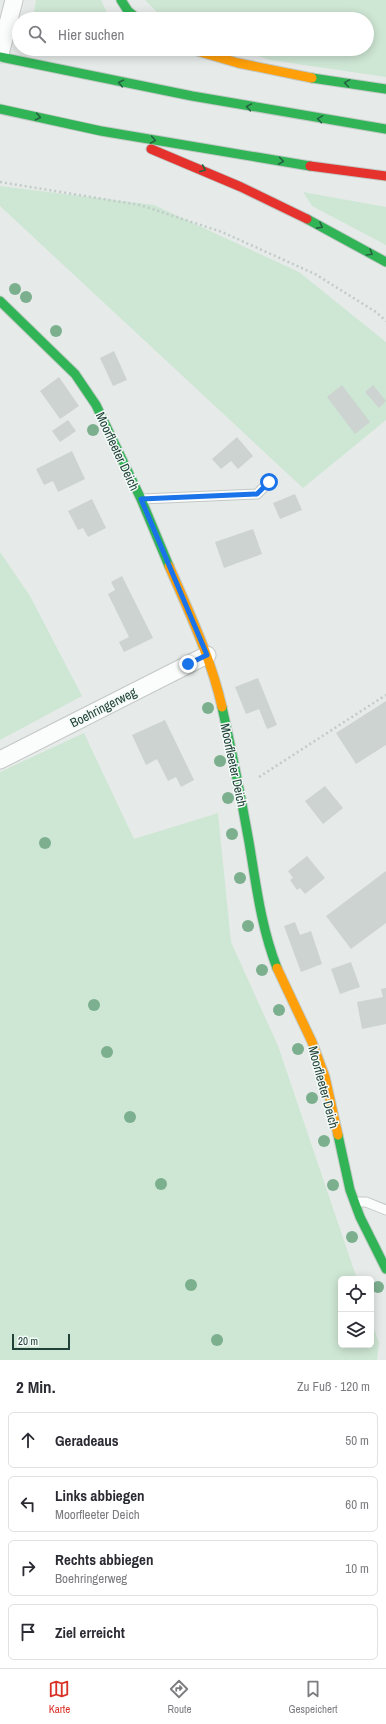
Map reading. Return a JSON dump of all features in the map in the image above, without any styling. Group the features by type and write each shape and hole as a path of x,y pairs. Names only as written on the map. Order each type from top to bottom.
{"main road":[{"path":"121,0 129,12"},
{"path":"209,56 290,74 386,89"},
{"path":"4,57 159,91 287,114 386,129"},
{"path":"0,109 101,131 277,161 386,176"},
{"path":"101,131 202,169 271,200 386,262"},
{"name":"Moorfleeter Deich","path":"0,301 74,374 96,405 141,499 207,655 217,686 239,786 263,923 270,950 280,976 312,1042 324,1077 350,1190 360,1217 386,1269"}],"street":[{"path":"4,57 14,0"},
{"name":"Boehringerweg","path":"0,760 207,655"}],"lane":[{"path":"141,499 257,494 269,482"},
{"path":"354,1202 366,1202 386,1210"}],"path":[{"path":"0,182 140,205 222,232 315,274 376,312 386,321"},
{"path":"239,786 266,774 386,695"}],"green space":[{"path":"36,0 101,0 107,12 34,12"},
{"path":"145,0 386,0 386,77 270,60 258,56 374,56 374,12 157,12"},
{"path":"0,186 154,205 299,272 386,342 386,420 303,488 0,206"},
{"path":"303,192 386,207 386,245 312,206"},
{"path":"0,552 30,596 82,696 0,740"},
{"path":"84,733 134,839 218,813 231,942 278,1046 356,1276 338,1276 338,1348 374,1348 374,1329 379,1343 377,1360 0,1360 0,772"}],"building":[{"path":"114,351 127,380 113,386 100,358"},
{"path":"59,377 79,406 60,419 40,391"},
{"path":"342,385 370,422 355,434 327,397"},
{"path":"373,385 386,401 379,408 365,392"},
{"path":"68,420 76,431 60,442 52,431"},
{"path":"237,437 253,456 238,469 231,461 221,469 212,459"},
{"path":"72,451 85,479 58,492 53,481 44,485 36,469"},
{"path":"295,494 302,510 280,519 273,503"},
{"path":"92,499 106,528 88,537 83,528 78,530 68,511"},
{"path":"253,529 262,554 224,568 215,542"},
{"path":"122,576 153,638 124,652 119,642 129,637 108,594 115,590 111,582"},
{"path":"258,678 277,725 267,729 259,709 246,714 235,687"},
{"path":"386,701 386,745 356,764 336,733"},
{"path":"165,720 194,780 181,787 176,777 168,781 157,759 146,765 132,735"},
{"path":"325,786 343,808 323,824 305,801"},
{"path":"307,856 325,878 305,894 300,888 297,890 290,880 293,878 288,871"},
{"path":"386,871 386,923 351,949 326,916"},
{"path":"295,922 300,935 311,931 322,964 301,972 284,926"},
{"path":"351,962 360,987 340,994 331,969"},
{"path":"386,988 386,1024 362,1029 357,1002 383,997 381,989"}],"traffic: fast":[{"path":"121,0 129,12"},
{"path":"0,57 192,96 386,129"},
{"path":"312,78 386,89"},
{"path":"0,109 101,131 310,166"},
{"path":"307,219 386,262"},
{"path":"0,301 75,374 96,405 141,499 169,566"},
{"path":"222,707 243,808 263,921 271,953 277,968"},
{"path":"338,1135 350,1190 360,1217 386,1269"}],"traffic: slow":[{"path":"214,56 238,63 312,78"},
{"path":"169,566 206,653 222,707"},
{"path":"277,968 312,1042 325,1077 338,1135"}],"traffic: jam":[{"path":"151,149 241,187 307,219"},
{"path":"310,166 386,176"}],"route":[{"path":"188,664 207,655 141,499 257,494 269,482"}]}
